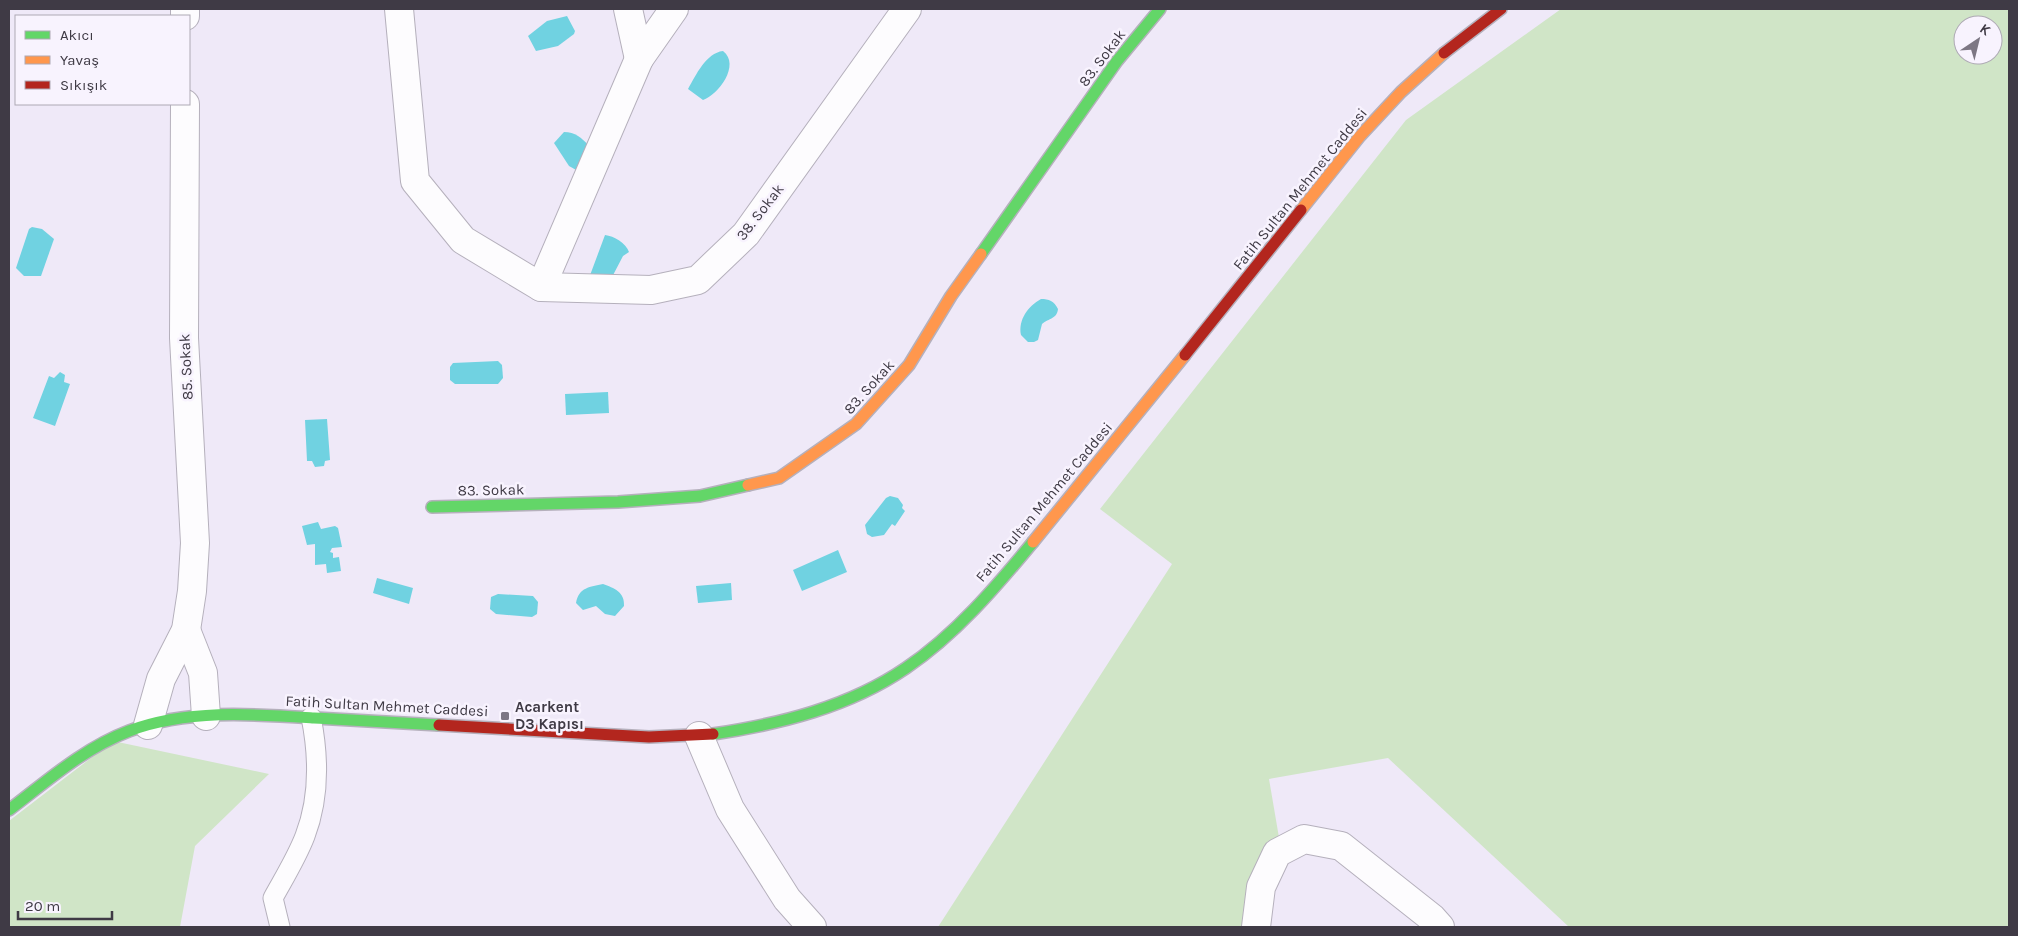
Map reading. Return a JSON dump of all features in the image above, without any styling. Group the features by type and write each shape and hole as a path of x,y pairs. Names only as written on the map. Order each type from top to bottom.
{"main road":[{"name":"83. Sokak","path":"432,507 618,502 700,496 779,478 856,424 908,365 952,296 1033,179 1117,61 1160,9"},
{"name":"Fatih Sultan Mehmet Caddesi","path":"9,810 104,742 148,725 206,716 263,714 649,737 699,736 755,728 812,713 853,696 906,668 950,632 1004,578 1360,136 1401,92 1444,53 1501,9"}],"street":[{"name":"38. Sokak","path":"399,9 415,182 463,240 541,287 652,290 698,280 746,234 907,9"},
{"path":"628,9 639,58"},
{"path":"541,287 639,58 674,9"},
{"name":"85. Sokak","path":"148,725 161,680 186,630 192,591 195,543 184,338 184,105"},
{"path":"186,630 203,673 206,716"},
{"path":"699,736 730,809 787,899 812,927"},
{"path":"1256,927 1261,887 1277,853 1304,840 1341,846 1432,918 1440,927"}],"lane":[{"path":"280,927 273,898 305,836 312,814 316,791 317,759 311,717"}],"green space":[{"path":"1561,9 2009,9 2009,927 1569,927 1388,758 1269,779 1284,867 1257,927 938,927 1172,564 1100,509 1406,120"},
{"path":"113,741 269,774 195,846 180,927 9,927 9,821"}],"water":[{"path":"567,16 575,31 574,34 558,46 536,51 528,36 547,21"},
{"path":"723,51 728,57 729,71 721,86 703,100 688,89 707,60 711,56"},
{"path":"564,132 578,136 589,146 578,171 569,166 554,143"},
{"path":"32,227 42,229 54,239 41,276 24,276 16,268 29,229"},
{"path":"605,235 619,240 629,252 623,256 611,279 589,278"},
{"path":"1041,299 1053,302 1058,309 1054,317 1042,324 1038,340 1028,342 1021,335 1021,324 1025,314 1032,305"},
{"path":"498,361 502,365 503,378 498,384 455,384 450,380 450,367 453,363"},
{"path":"60,372 65,375 64,382 70,384 55,426 33,418 49,376 54,378"},
{"path":"608,392 609,413 566,415 565,394"},
{"path":"327,419 330,460 325,461 324,466 315,467 312,461 307,461 305,420"},
{"path":"890,496 898,498 905,511 895,526 892,524 884,535 872,537 867,534 865,525 886,498"},
{"path":"318,522 321,529 335,526 338,528 342,547 332,548 330,552 333,553 333,558 339,557 341,571 327,573 326,564 315,565 315,544 307,545 302,526"},
{"path":"838,550 847,572 802,591 793,570"},
{"path":"377,578 413,588 409,604 373,593"},
{"path":"731,583 732,600 698,603 696,586"},
{"path":"603,584 615,589 623,597 624,606 615,616 605,614 596,606 583,610 576,603 582,591"},
{"path":"498,594 533,596 538,602 537,614 532,617 496,614 490,609 491,597"}],"traffic: fast":[{"path":"981,254 1117,61 1160,9"},
{"path":"432,507 618,502 700,496 748,485"},
{"path":"713,734 763,725 813,712 884,682 924,655 974,610 1033,542"},
{"path":"9,810 66,766 97,746 129,731 174,719 197,716 268,715 439,725"}],"traffic: slow":[{"path":"1301,210 1360,136 1401,92 1444,53"},
{"path":"748,485 779,478 856,424 909,365 951,296 981,254"},
{"path":"1033,542 1185,355"}],"traffic: jam":[{"path":"1444,53 1501,9"},
{"path":"1185,355 1301,210"},
{"path":"439,725 649,737 713,734"}],"place":[{"name":"Acarkent D3 Kapısı","path":"505,716"}]}
